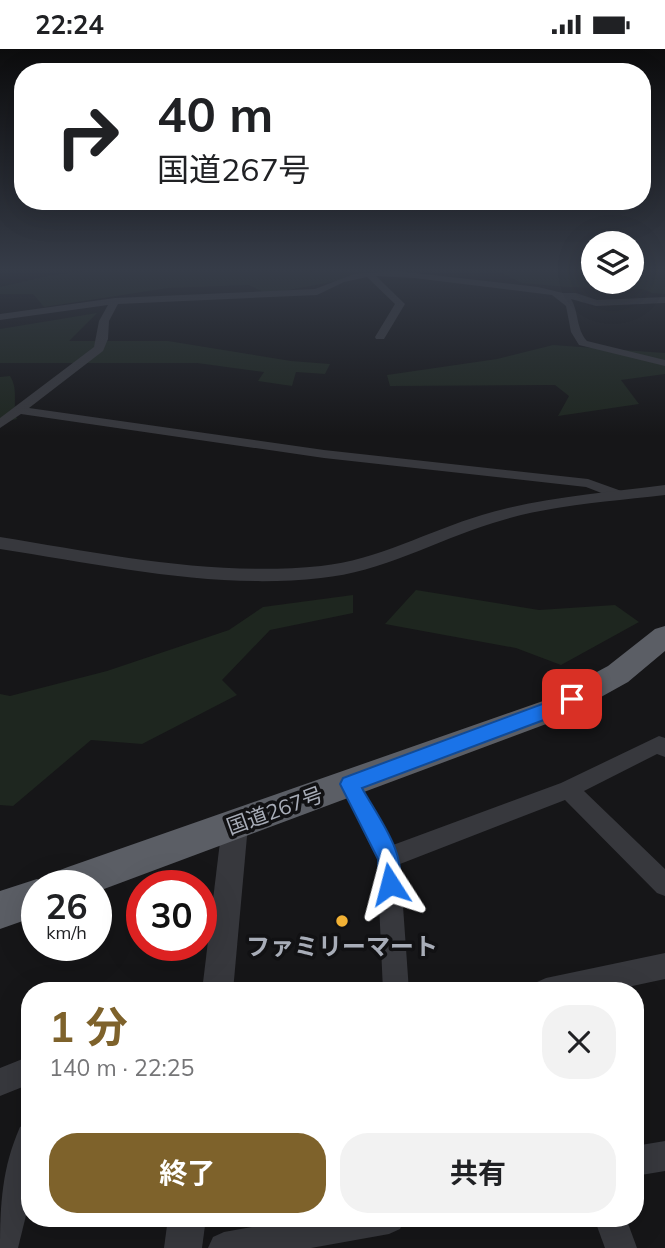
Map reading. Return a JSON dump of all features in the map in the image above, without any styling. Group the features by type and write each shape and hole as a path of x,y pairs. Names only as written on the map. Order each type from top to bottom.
{"highway":[{"name":"国道267号","path":"110,870 554,709 618,674 665,636"},
{"path":"0,910 21,903"}],"street":[{"path":"0,424 99,349 104,324"},
{"path":"380,337 388,324"},
{"path":"575,324 576,335 583,343 665,363"},
{"path":"18,410 324,454 588,483 622,496"},
{"path":"0,543 202,573 323,572 405,550 506,513 665,490"},
{"path":"388,857 568,789 659,744 665,749"},
{"path":"350,784 388,857 395,982"},
{"path":"568,789 665,884"},
{"path":"218,982 235,825"},
{"path":"588,982 665,966"},
{"path":"0,1082 21,1074"},
{"path":"644,1160 665,1156"},
{"path":"2,1248 21,1173"},
{"path":"183,1248 186,1227"},
{"path":"224,1248 340,1227"},
{"path":"613,1227 621,1248"}],"shaded area":[{"path":"31,324 86,324 69,341 168,341 291,361 330,364 325,374 296,372 292,386 258,381 264,372 197,363 0,363 0,329"},
{"path":"553,345 665,353 665,374 621,380 639,404 558,416 569,396 555,385 390,386 387,375 497,359"},
{"path":"10,376 14,387 17,419 0,423 0,377"},
{"path":"416,590 539,610 615,605 639,622 561,665 516,648 385,624"},
{"path":"353,595 353,613 270,630 222,680 237,695 142,744 91,740 13,806 0,805 0,694 10,696 107,671 229,630 263,607"}],"place":[{"name":"ファミリーマート","path":"342,921"}],"route":[{"path":"390,884 388,857 350,784 554,709 572,699"}]}
